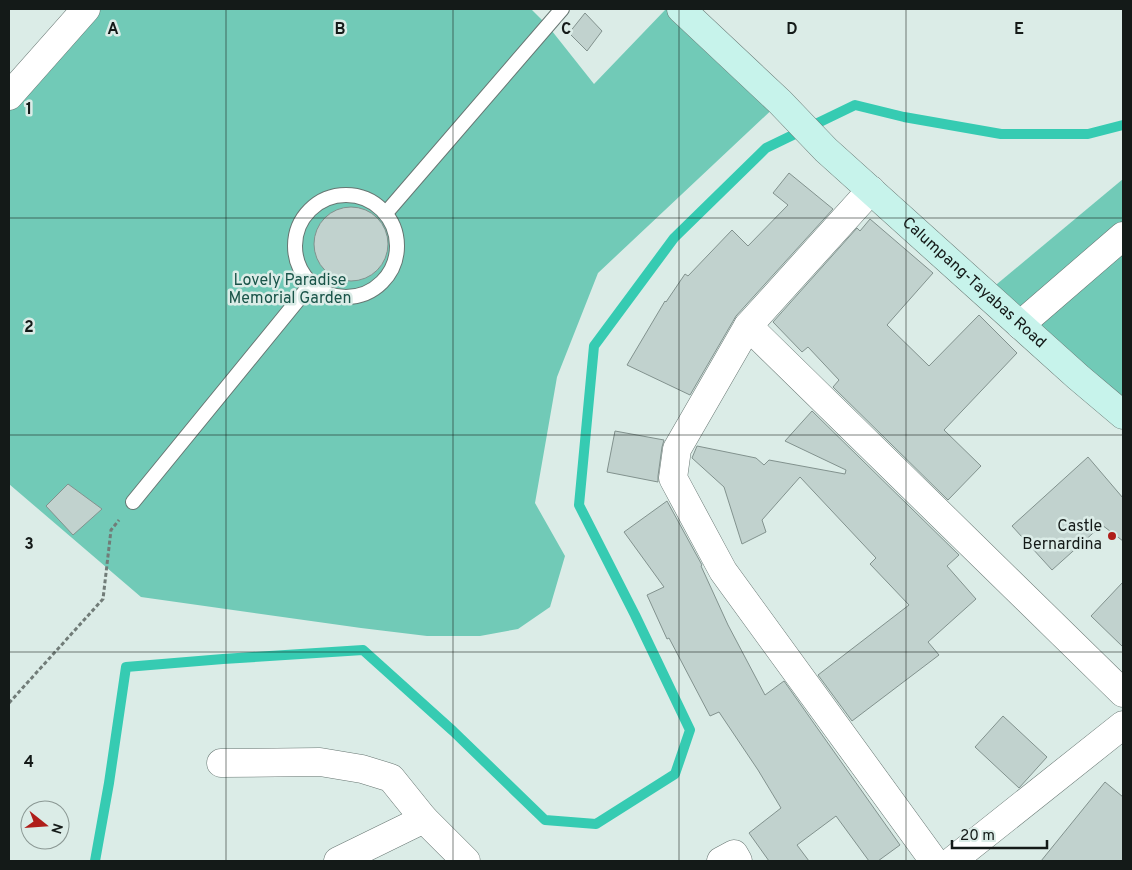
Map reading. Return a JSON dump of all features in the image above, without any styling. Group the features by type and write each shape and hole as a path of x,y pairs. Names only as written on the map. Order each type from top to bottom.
{"main road":[{"name":"Calumpang-Tayabas Road","path":"681,9 780,102 826,150 1123,415"}],"street":[{"path":"9,96 86,9"},
{"path":"871,190 748,326 677,449 673,478 723,571 934,861"},
{"path":"1020,325 1123,236"},
{"path":"748,326 1123,693"},
{"path":"952,861 1123,725"},
{"path":"220,763 320,762 391,778 424,819 466,861"},
{"path":"338,861 424,819"},
{"path":"721,861 734,854 738,861"}],"lane":[{"path":"386,213 562,9"},
{"path":"336,195 354,195 372,201 386,213 394,228 398,244 395,261 387,276 375,288 359,295 342,297 326,293 311,284 300,269 295,251 297,232 305,215 319,202 336,195"},
{"path":"133,502 311,284"}],"path":[{"path":"9,703 103,599 111,530 133,502"}],"green space":[{"name":"Lovely Paradise Memorial Garden","path":"77,9 531,9 548,26 594,84 666,9 681,9 780,102 598,273 557,377 535,503 565,556 550,607 518,629 480,636 427,636 141,597 9,484 9,85"},
{"path":"1123,179 1123,415 985,294"}],"building":[{"path":"585,13 602,31 587,51 569,33"},
{"path":"789,173 833,209 736,316 690,395 627,365 665,301 685,274 688,276 732,230 748,246 788,205 773,193"},
{"path":"351,207 365,210 377,218 385,230 388,244 385,258 377,270 365,278 351,281 337,278 325,270 317,258 314,244 317,230 325,218 337,210"},
{"path":"870,219 933,273 887,325 929,366 979,315 1017,353 944,430 981,466 948,500 833,387 839,380 808,347 802,352 773,322 857,228 860,231"},
{"path":"812,411 959,555 947,566 976,599 928,642 939,655 852,721 818,675 909,605 870,564 876,558 800,477 762,520 766,532 742,544 724,487 692,458 697,446 756,458 764,465 769,460 845,474 846,470 785,441"},
{"path":"615,431 664,440 658,482 607,472"},
{"path":"1088,457 1123,498 1123,541 1102,525 1052,570 1012,526"},
{"path":"68,484 102,509 73,535 46,506"},
{"path":"667,501 702,565 728,625 765,695 784,681 900,845 878,861 869,861 836,816 797,845 809,861 769,861 749,833 781,808 719,712 710,716 669,638 667,639 647,595 664,587 624,532"},
{"path":"1123,582 1123,647 1091,616"},
{"path":"1003,716 1047,757 1019,788 975,747"},
{"path":"1105,782 1123,797 1123,861 1041,861"}],"waterway":[{"path":"95,861 109,783 126,667 363,650 453,731 545,820 596,824 675,774 690,730 635,615 579,505 594,346 674,238 766,148 855,105 904,117 1001,134 1088,134 1123,125"}],"place":[{"name":"Castle Bernardina","path":"1112,536"}]}
